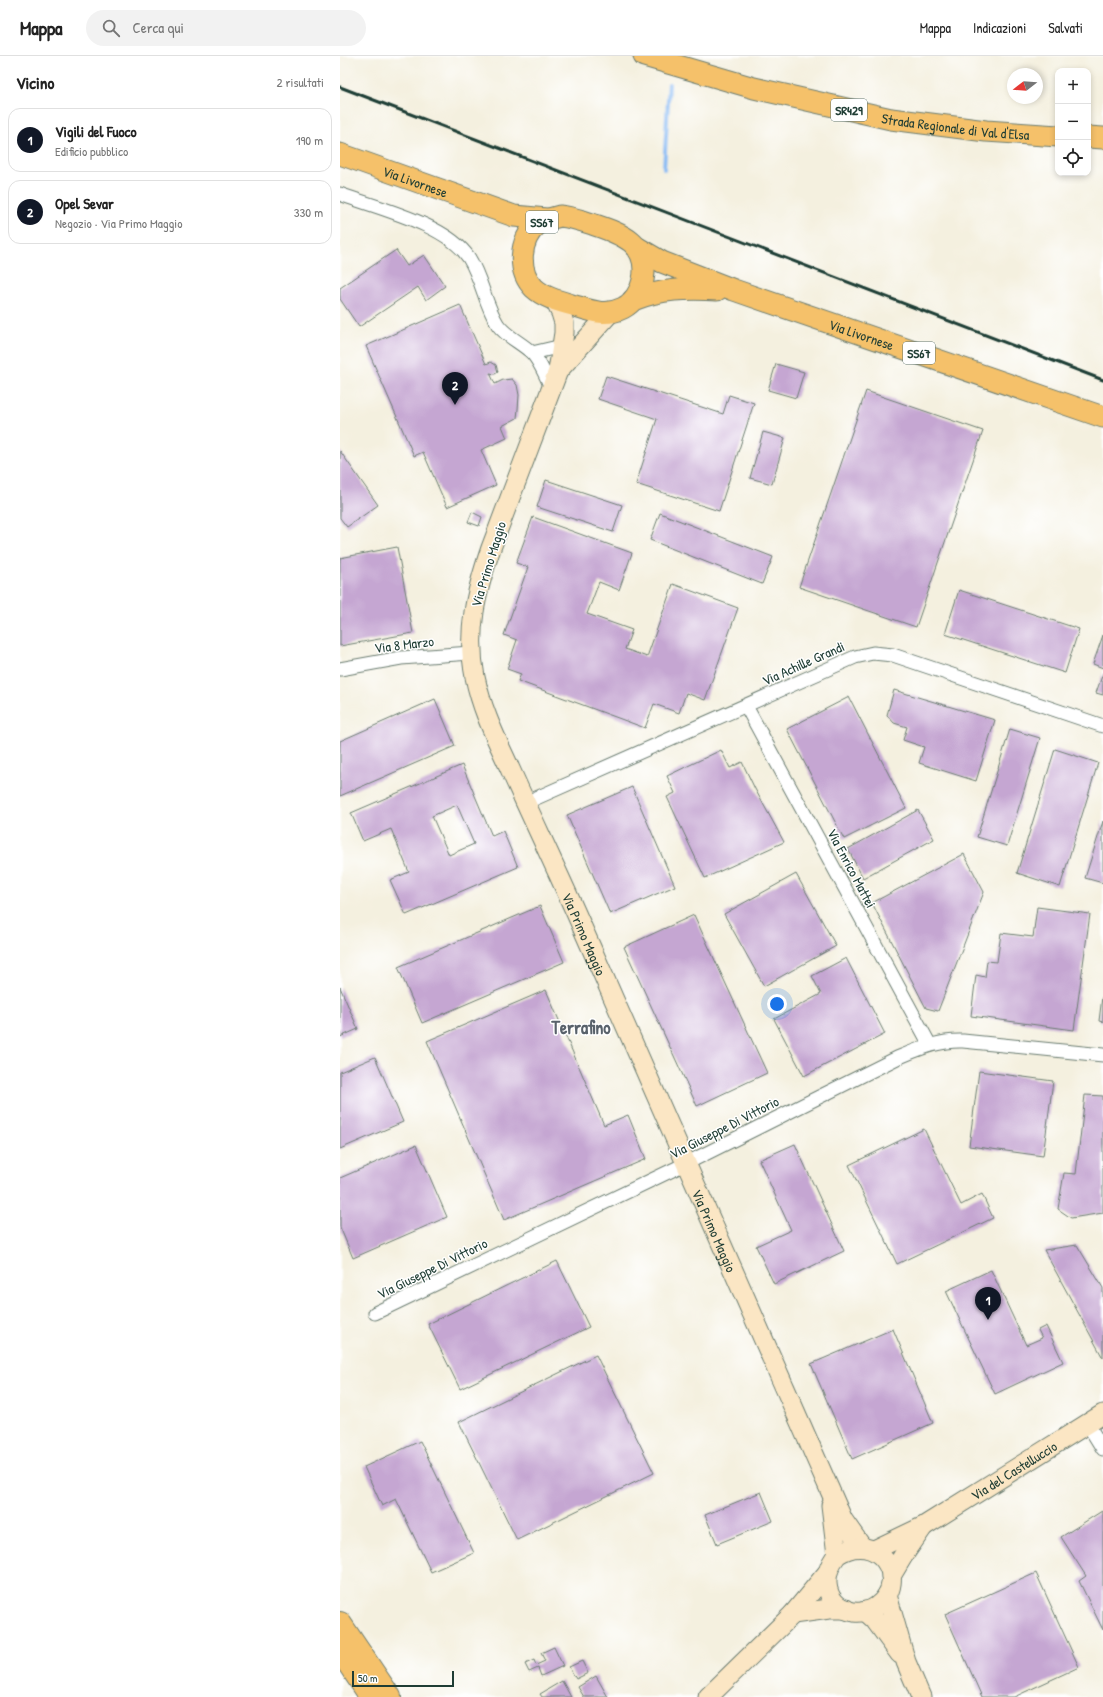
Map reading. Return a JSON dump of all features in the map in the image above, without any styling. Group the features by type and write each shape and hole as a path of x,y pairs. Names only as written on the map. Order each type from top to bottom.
{"highway":[{"path":"340,1623 390,1697"},
{"path":"340,1651 371,1697"}],"main road":[{"name":"Strada Regionale di Val d'Elsa","path":"644,56 754,88 891,119 986,131 1055,136"},
{"path":"1091,137 1103,138"},
{"name":"Via Livornese","path":"340,154 464,197 490,209 514,216 547,219"},
{"name":"Via Livornese","path":"490,209 511,231 522,254"},
{"name":"Via Livornese","path":"734,290 692,288 675,289 633,300 624,307 610,313 594,312 554,299 541,293 527,278 523,266 522,254 524,244 529,234 537,225 547,219 560,216 576,219 622,234 632,241 638,248 662,262 734,290 1103,417"},
{"path":"633,300 640,291 644,276 642,258 638,248"},
{"name":"Via Primo Maggio","path":"554,299 564,323 562,346 555,380 482,576 473,610 471,653 482,706 575,910 685,1164 843,1520 868,1548 885,1561 891,1576"},
{"name":"Via Primo Maggio","path":"555,380 610,313"},
{"name":"Via del Castelluccio","path":"868,1548 924,1526 1095,1419"},
{"name":"Via Primo Maggio","path":"827,1484 837,1555"},
{"path":"868,1548 853,1547 844,1550 830,1563 827,1572 826,1584 830,1594 836,1603 852,1611 865,1611 882,1603 888,1595 891,1586 891,1576 924,1526"},
{"path":"708,1697 793,1614 827,1572"},
{"path":"888,1595 906,1662 921,1697"},
{"path":"793,1614 829,1608 846,1609"},
{"path":"865,1611 875,1620 906,1662"}],"street":[{"path":"340,194 428,226 450,239 468,257 477,274 498,324 504,332 532,353 555,380"},
{"path":"532,353 562,346"},
{"name":"Via 8 Marzo","path":"340,669 401,658 471,653"},
{"name":"Via Achille Grandi","path":"525,802 855,657 873,653 893,655 1103,726"},
{"name":"Via Enrico Mattei","path":"746,706 930,1045"},
{"name":"Via Giuseppe Di Vittorio","path":"375,1313 685,1164 890,1062 930,1045 951,1040 1103,1055"},
{"path":"1095,1419 1103,1449"}],"building":[{"path":"396,250 407,266 424,255 445,286 426,300 418,287 359,327 340,299 340,288"},
{"path":"460,305 486,364 491,362 496,365 498,372 495,374 490,373 495,384 503,380 512,379 517,385 519,395 517,418 502,426 507,438 481,450 496,485 447,507 423,452 414,456 366,346"},
{"path":"776,364 804,372 796,398 768,390"},
{"path":"606,376 723,414 729,395 754,403 719,511 636,484 657,419 598,399"},
{"path":"866,391 983,431 916,627 799,587"},
{"path":"763,432 785,438 772,484 750,478"},
{"path":"340,451 378,505 347,527 340,518"},
{"path":"546,480 622,505 613,532 537,507"},
{"path":"472,512 482,517 479,526 468,522"},
{"path":"660,513 773,557 762,584 650,540"},
{"path":"533,517 632,553 619,590 599,582 587,614 632,630 625,649 647,657 673,584 738,608 705,700 686,693 679,713 654,704 645,728 518,681 521,674 507,669 517,640 504,635 528,567 516,563"},
{"path":"397,547 413,633 340,646 340,558"},
{"path":"959,590 1079,629 1065,673 945,634"},
{"path":"1103,635 1103,668 1093,664"},
{"path":"1103,673 1103,695 1096,693"},
{"path":"894,690 995,720 976,781 919,763 924,747 903,740 907,727 894,723 887,715"},
{"path":"849,697 906,808 844,839 787,729"},
{"path":"435,699 455,746 340,796 340,741"},
{"path":"1010,729 1040,738 1007,846 977,837"},
{"path":"1055,749 1098,763 1060,887 1017,873"},
{"path":"721,750 730,768 742,762 784,842 705,878 667,797 675,793 667,776"},
{"path":"462,765 492,836 503,831 518,867 406,915 390,880 409,872 391,829 363,841 351,813","holes":["457,805 474,844 449,855 432,816"]},
{"path":"632,787 675,886 610,914 567,815"},
{"path":"918,810 934,839 863,878 848,849"},
{"path":"1103,821 1103,883 1085,878"},
{"path":"964,854 984,892 938,1011 926,1008 872,903"},
{"path":"796,874 836,946 764,986 724,914"},
{"path":"540,906 564,962 422,1023 398,967"},
{"path":"1037,907 1090,914 1074,1030 971,1016 976,975 985,977 987,961 997,962 1001,933 1033,937"},
{"path":"694,915 767,1073 697,1106 624,947"},
{"path":"846,958 885,1034 804,1076 774,1019 821,994 812,976"},
{"path":"340,987 358,1029 340,1037"},
{"path":"546,990 604,1125 628,1115 646,1159 504,1220 427,1041"},
{"path":"1103,997 1103,1022 1099,1021"},
{"path":"375,1057 403,1122 340,1149 340,1072"},
{"path":"979,1071 1053,1081 1043,1156 969,1146"},
{"path":"1085,1095 1103,1096 1103,1213 1071,1218 1058,1209 1064,1173 1076,1174"},
{"path":"924,1129 961,1205 982,1194 993,1218 897,1264 849,1165"},
{"path":"795,1144 844,1251 774,1284 756,1246 791,1230 759,1160"},
{"path":"416,1145 447,1217 353,1258 340,1227 340,1178"},
{"path":"1077,1245 1103,1288 1103,1358 1044,1250"},
{"path":"557,1261 589,1327 460,1389 428,1324"},
{"path":"991,1270 1026,1345 1042,1338 1038,1330 1046,1326 1063,1362 995,1394 946,1291"},
{"path":"893,1329 933,1423 852,1459 811,1364"},
{"path":"596,1355 654,1473 517,1540 459,1422"},
{"path":"420,1441 474,1553 431,1572 396,1499 382,1506 364,1467"},
{"path":"761,1492 773,1521 717,1544 705,1515"},
{"path":"1102,1511 1103,1630 1079,1581 1086,1576 1061,1537"},
{"path":"1036,1573 1079,1667 1014,1697 982,1697 945,1614"},
{"path":"554,1647 563,1666 541,1676 538,1668 529,1672 525,1664 534,1660 536,1665 545,1661 541,1653"},
{"path":"582,1661 588,1673 576,1679 569,1667"},
{"path":"596,1676 608,1697 584,1697 578,1687"},
{"path":"562,1681 571,1697 542,1697 540,1694"}],"waterway":[{"path":"664,169 669,84"}],"railway":[{"path":"340,87 1103,380"}],"place":[{"name":"Opel Sevar","path":"455,405"},
{"name":"Vigili del Fuoco","path":"988,1320"}],"district":[{"name":"Terrafino","path":"581,1027"}]}
